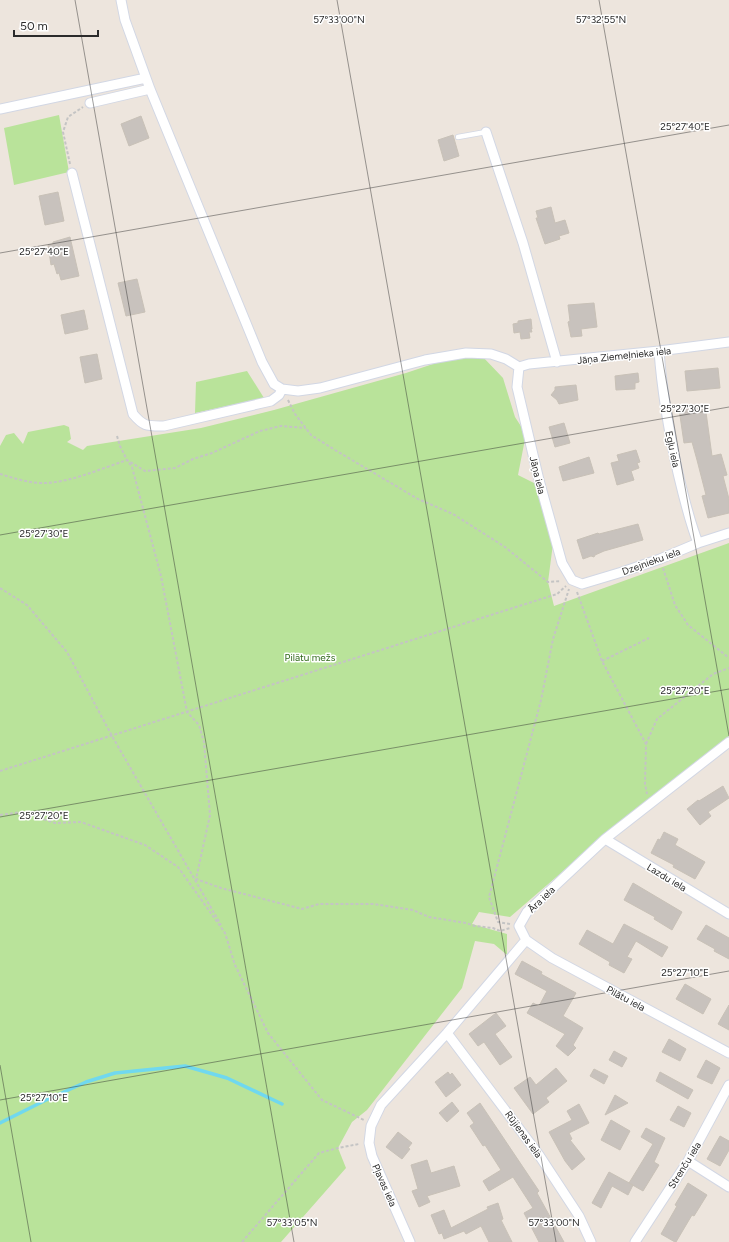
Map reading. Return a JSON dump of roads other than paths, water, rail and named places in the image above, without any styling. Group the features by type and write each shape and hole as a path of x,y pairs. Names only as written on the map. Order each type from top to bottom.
{"street":[{"path":"121,0 125,20 150,89 262,362 274,384 282,389 298,391 320,388 425,360 466,353 491,354 506,359 519,367"},
{"path":"0,110 146,78"},
{"path":"90,102 150,89"},
{"path":"486,132 523,244 557,362"},
{"path":"72,173 133,414 142,424 164,426 271,401 280,396 282,389"},
{"name":"Jāņa Ziemeļnieka iela","path":"519,367 529,364 659,351 729,342"},
{"name":"Egļu iela","path":"659,351 662,389 672,446 689,519 698,543"},
{"name":"Jāņa iela","path":"519,367 517,387 539,480 562,563 572,580"},
{"name":"Dzejnieku iela","path":"572,580 582,584 660,559 698,543 729,534"},
{"name":"Āra iela","path":"526,940 519,926 527,912 605,839 729,742"},
{"name":"Lazdu iela","path":"605,839 729,914"},
{"path":"447,1033 526,940"},
{"name":"Pilātu iela","path":"526,940 552,958 729,1053"},
{"name":"Pļavas iela","path":"410,1242 372,1156 369,1142 372,1125 381,1105 447,1033"},
{"name":"Rūjienas iela","path":"447,1033 539,1155 579,1216 591,1242"},
{"name":"Strenču iela","path":"635,1242 651,1215 688,1161 729,1085"},
{"path":"688,1161 729,1187"}],"lane":[{"path":"458,137 486,132"}],"waterway":[{"path":"0,1123 86,1082 115,1073 185,1066 227,1078 282,1104"}],"park label":[{"name":"Pilātu mežs","path":"310,657"}]}
